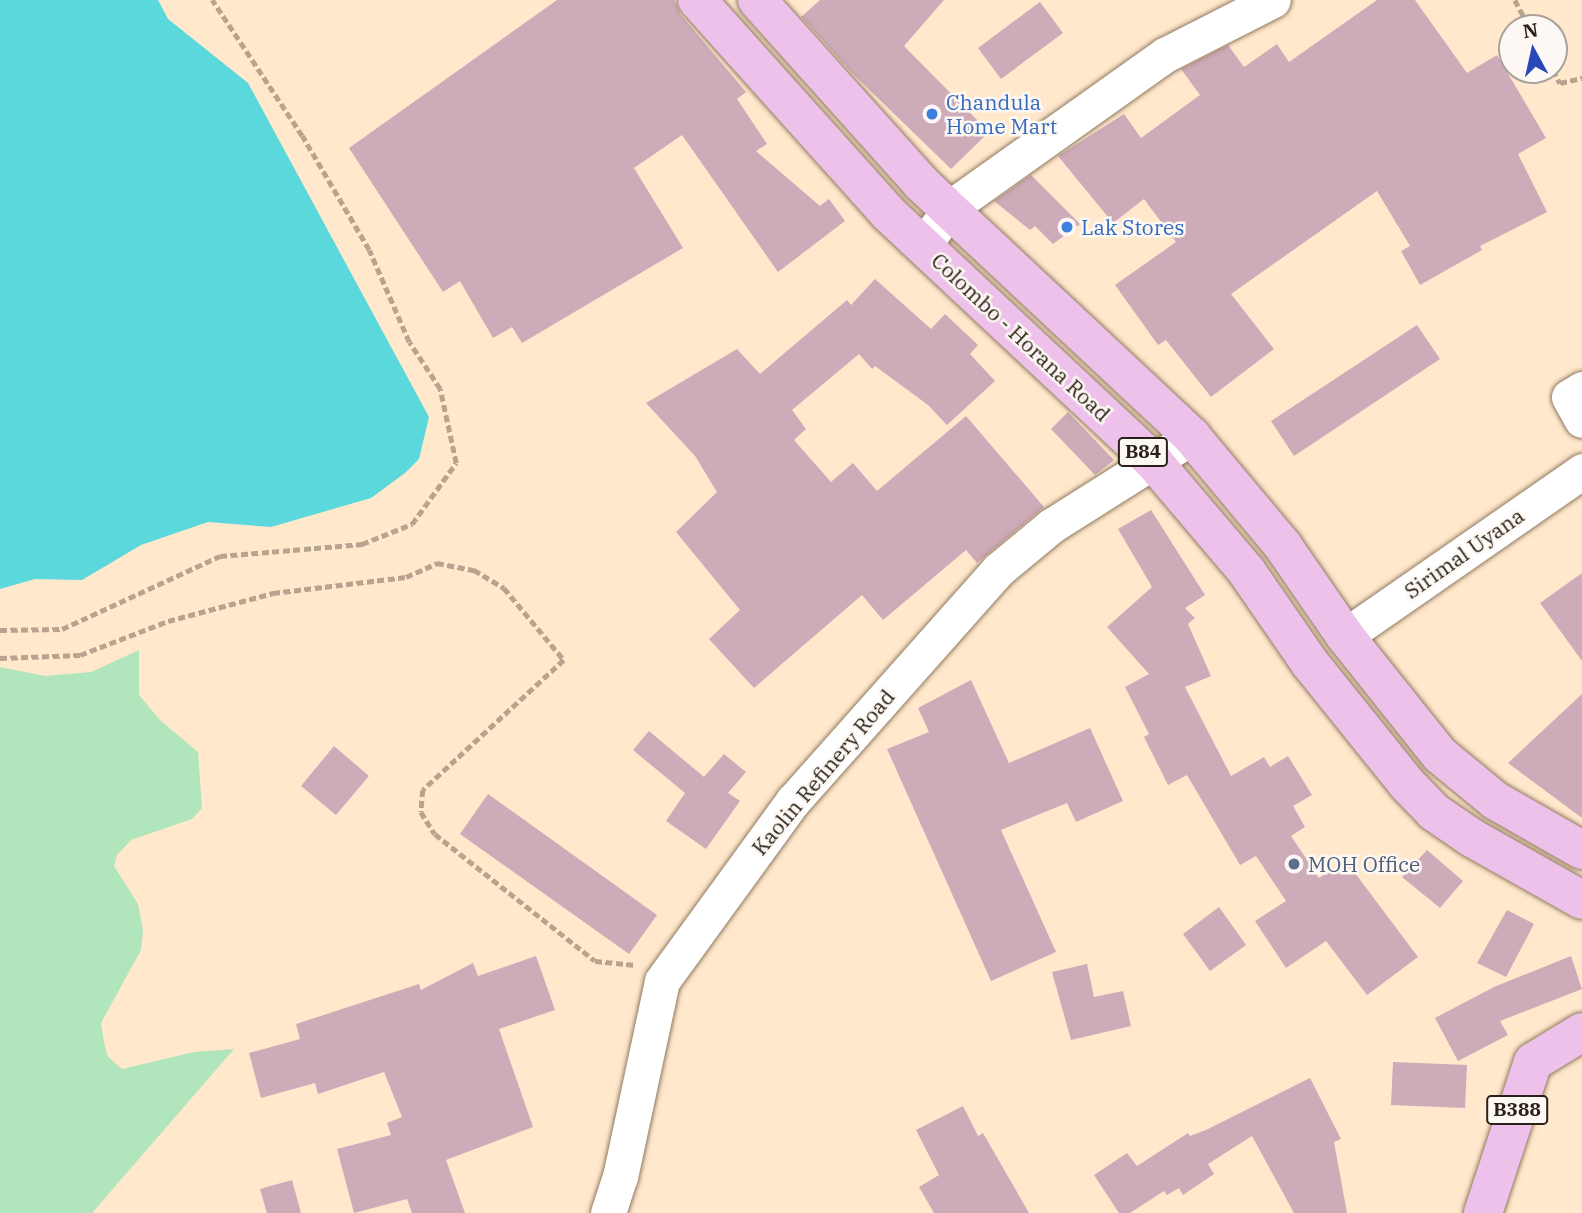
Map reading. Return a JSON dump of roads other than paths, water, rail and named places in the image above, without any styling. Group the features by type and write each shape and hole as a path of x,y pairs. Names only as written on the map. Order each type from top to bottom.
{"main road":[{"name":"Colombo - Horana Road","path":"697,0 888,213 1153,461 1247,572 1309,662 1407,784 1434,812 1472,838 1582,900"},
{"name":"B84","path":"757,0 921,183 951,207 1192,437 1283,546 1345,636 1464,778 1582,850"},
{"name":"B388","path":"1483,1213 1533,1062 1582,1032"}],"street":[{"path":"923,246 951,207 1165,55 1273,0"},
{"path":"1582,389 1569,397 1582,420"},
{"name":"Kaolin Refinery Road","path":"608,1213 668,968 793,801 998,570 1051,526 1192,437"},
{"name":"Sirimal Uyana","path":"1345,636 1582,471"}],"water":[{"path":"0,0 158,0 168,19 248,83 429,417 419,459 405,473 371,498 271,527 208,522 141,545 82,580 35,579 0,589"}],"place":[{"name":"Chandula Home Mart","path":"932,114"},
{"name":"Lak Stores","path":"1067,227"},
{"name":"MOH Office","path":"1294,864"}]}
